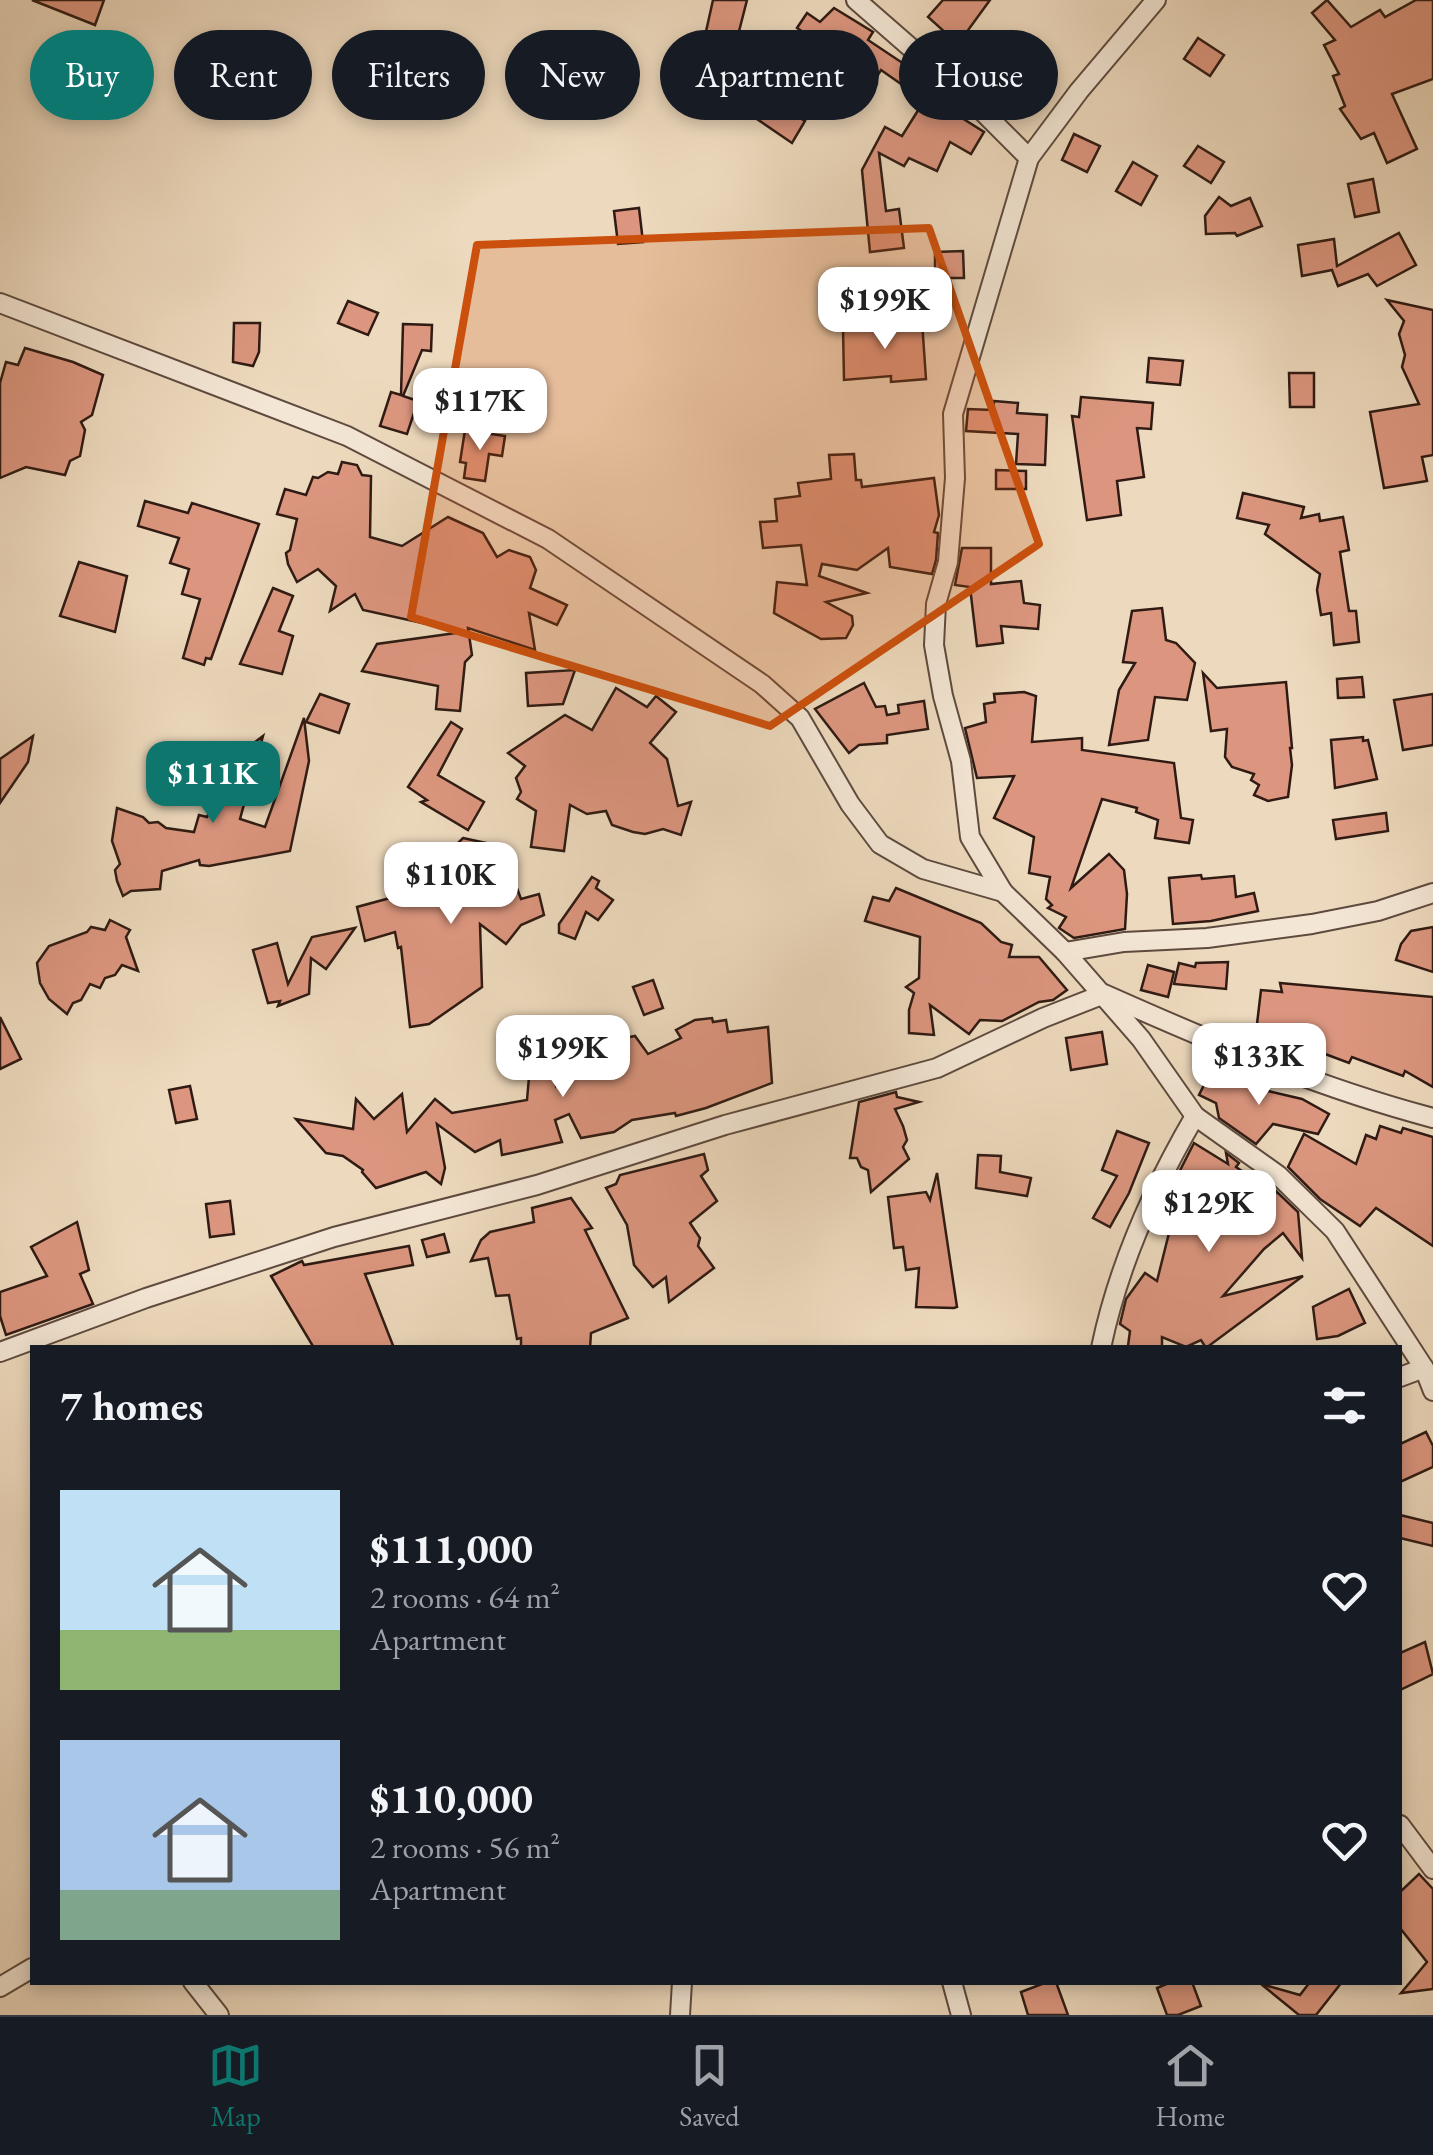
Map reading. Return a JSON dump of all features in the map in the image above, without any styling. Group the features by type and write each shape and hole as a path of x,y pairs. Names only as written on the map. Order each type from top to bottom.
{"street":[{"path":"856,0 974,103 1030,158"},
{"path":"1156,0 1079,91 1030,158 953,414 956,478 948,562 936,604 934,645 961,761 970,836 1002,892 1104,994 1141,1038 1195,1116 1278,1175 1335,1231 1424,1368 1433,1391"},
{"path":"0,303 347,436 548,539 762,684 800,718 850,804 880,844 923,869 1002,892"},
{"path":"1065,952 1124,942 1207,938 1312,924 1378,911 1433,893"},
{"path":"0,1352 146,1298 334,1237 537,1184 724,1125 936,1068 1104,994 1245,1056 1387,1106 1433,1118"},
{"path":"1102,1345 1110,1300 1144,1214 1195,1116"},
{"path":"1402,1376 1424,1368"},
{"path":"1402,1828 1433,1869"},
{"path":"0,1987 30,1969"},
{"path":"195,1985 219,2015"},
{"path":"680,2015 682,1985"},
{"path":"953,1985 962,2015"}],"highlighted area":[{"path":"929,228 1039,544 770,726 411,617 477,245"}],"building":[{"path":"32,0 104,0 95,25"},
{"path":"713,0 747,0 739,30 706,30"},
{"path":"943,0 990,0 968,30 942,30 928,17"},
{"path":"1327,0 1351,27 1380,10 1385,17 1416,0 1433,0 1433,79 1392,94 1417,149 1387,163 1374,133 1361,139 1340,109 1345,106 1333,76 1339,74 1324,45 1335,40 1312,13"},
{"path":"834,8 870,30 797,28 807,13 820,22"},
{"path":"1198,38 1224,55 1210,76 1184,59"},
{"path":"879,47 899,61 899,83 881,70 879,73"},
{"path":"758,120 805,121 792,143"},
{"path":"912,120 965,120 984,132 971,154 950,142 937,171 909,158 904,166 879,153 886,211 899,209 904,248 870,252 862,170 885,127 902,136"},
{"path":"1074,134 1100,146 1087,172 1062,160"},
{"path":"1198,146 1224,162 1211,183 1184,166"},
{"path":"1133,162 1157,176 1141,205 1116,191"},
{"path":"1373,179 1379,212 1355,217 1348,184"},
{"path":"1219,197 1231,206 1250,198 1262,226 1237,236 1206,234 1205,216"},
{"path":"639,208 643,242 618,244 614,211"},
{"path":"1399,233 1416,265 1377,286 1368,274 1338,286 1332,270 1302,276 1298,245 1334,239 1337,266"},
{"path":"963,251 964,278 935,278 935,252"},
{"path":"1387,300 1433,310 1433,455 1422,457 1427,481 1384,488 1370,412 1419,404 1402,367 1405,355 1399,334 1404,321"},
{"path":"348,301 378,313 368,335 338,323"},
{"path":"922,321 926,379 891,382 891,376 844,380 843,327"},
{"path":"234,323 260,323 259,352 253,366 233,362"},
{"path":"403,324 432,325 431,351 422,350 403,396 418,401 407,434 380,426 391,392 401,395"},
{"path":"25,348 103,375 92,415 81,422 85,430 80,456 70,461 65,475 26,467 0,478 0,383 6,362 18,365"},
{"path":"1149,358 1183,361 1180,385 1147,382"},
{"path":"1289,373 1314,373 1314,407 1290,407"},
{"path":"1081,397 1153,403 1151,429 1137,428 1144,477 1117,481 1121,515 1087,520 1072,416 1079,417"},
{"path":"994,401 1018,403 1017,413 1047,415 1045,465 1016,464 1018,434 966,431 968,409 993,410"},
{"path":"465,430 505,436 502,456 489,454 485,481 464,478 466,463 460,462"},
{"path":"854,454 856,480 861,480 862,487 934,478 939,515 934,532 938,533 936,560 932,574 890,567 888,548 857,570 822,564 819,576 867,593 826,602 852,616 853,625 846,638 821,639 774,613 777,582 807,585 801,545 763,548 760,522 777,521 775,499 800,496 798,483 831,479 829,455"},
{"path":"342,462 357,465 362,475 371,476 370,537 402,546 448,517 483,533 497,557 509,550 530,557 536,570 530,588 567,605 557,625 529,613 535,650 468,628 472,655 465,662 460,711 436,709 438,686 362,671 377,644 463,632 363,610 355,594 330,611 336,586 318,569 297,582 288,564 286,553 297,519 277,514 285,489 306,495 313,477 328,472 338,474"},
{"path":"996,470 1026,471 1026,489 996,489"},
{"path":"1243,493 1304,507 1301,518 1319,514 1320,521 1343,517 1349,550 1340,552 1349,611 1356,611 1359,642 1334,645 1331,613 1321,615 1317,590 1320,574 1265,534 1269,525 1237,518"},
{"path":"145,501 188,513 192,503 259,524 211,659 206,658 204,665 183,658 200,599 182,594 189,569 170,563 179,538 138,526"},
{"path":"962,548 991,548 991,584 1021,581 1024,603 1040,605 1038,629 1001,626 1003,643 977,646 970,587 955,585"},
{"path":"79,562 127,576 115,632 60,616"},
{"path":"273,588 293,596 279,631 293,636 282,674 240,664"},
{"path":"1162,608 1166,640 1176,643 1195,663 1187,700 1155,697 1148,740 1109,745 1119,690 1135,663 1123,662 1132,611"},
{"path":"575,670 563,704 528,706 526,673"},
{"path":"1203,673 1217,688 1286,682 1292,748 1288,797 1268,801 1254,795 1259,785 1251,780 1254,774 1232,767 1225,757 1227,729 1211,731"},
{"path":"1362,677 1364,697 1338,698 1337,679"},
{"path":"864,683 876,707 885,706 887,715 899,713 898,705 924,701 928,729 887,735 887,743 859,745 849,753 815,709"},
{"path":"616,688 647,707 656,696 676,712 650,743 667,759 678,806 691,802 681,835 663,829 645,834 633,832 612,825 606,811 587,814 570,805 564,851 531,847 536,811 517,799 521,792 516,778 525,766 508,753 565,715 592,730"},
{"path":"1024,692 1036,696 1032,742 1082,738 1082,750 1174,763 1181,818 1193,820 1189,843 1155,838 1158,820 1136,812 1137,808 1102,799 1071,888 1109,854 1124,870 1125,929 1074,938 1059,928 1066,917 1048,908 1052,905 1046,899 1050,877 1029,873 1034,837 994,818 1014,776 977,778 965,728 986,722 984,704 995,702 994,694"},
{"path":"320,694 349,704 339,733 306,722"},
{"path":"1433,694 1433,745 1403,750 1394,700"},
{"path":"304,718 309,761 290,851 209,866 200,865 199,860 162,871 160,889 131,891 123,896 115,870 120,864 112,841 117,808 149,823 194,832 199,815 207,817 214,802 236,800 215,773 263,736 240,819 265,827"},
{"path":"451,722 462,729 438,775 484,802 468,830 421,802 427,800 408,787"},
{"path":"33,736 28,762 0,803 0,759"},
{"path":"1363,737 1363,741 1368,740 1377,779 1335,788 1331,740"},
{"path":"1386,813 1388,831 1336,839 1333,820"},
{"path":"463,838 495,845 512,858 508,864 521,899 539,894 544,915 521,925 506,944 480,924 482,987 429,1024 410,1027 401,947 398,948 395,932 365,941 357,907 390,898 389,892 418,889 419,883 450,886 448,868 453,848"},
{"path":"1201,875 1202,879 1234,876 1236,897 1254,893 1258,911 1173,924 1169,878"},
{"path":"592,877 599,881 596,888 613,900 598,920 586,912 575,939 559,933 559,924"},
{"path":"896,888 981,923 1001,942 1012,945 1009,957 1039,957 1067,990 1002,1021 980,1020 969,1034 930,1005 934,1035 909,1033 914,993 906,987 919,978 920,937 865,921 873,897 889,901"},
{"path":"110,920 130,930 126,937 138,971 122,965 115,975 105,978 100,988 90,984 67,1014 49,999 40,983 37,963 49,946 91,927 105,930"},
{"path":"1433,927 1433,972 1396,960 1411,931"},
{"path":"355,928 326,969 311,958 309,994 278,1006 280,1001 268,1003 253,950 277,943 288,984 312,937"},
{"path":"1228,962 1226,989 1174,984 1179,963 1195,967 1196,963"},
{"path":"1148,965 1174,972 1168,997 1141,990"},
{"path":"653,980 663,1008 644,1015 633,987"},
{"path":"1280,983 1433,997 1433,1087 1405,1071 1403,1076 1352,1057 1349,1063 1317,1051 1315,1058 1291,1050 1292,1028 1257,1024 1261,990 1282,992"},
{"path":"0,1017 21,1059 0,1069"},
{"path":"712,1018 713,1022 726,1020 728,1032 768,1027 772,1083 706,1108 676,1116 675,1113 632,1120 614,1132 581,1138 569,1114 555,1120 562,1142 502,1155 500,1140 475,1152 437,1124 445,1168 441,1184 426,1172 376,1188 363,1170 343,1156 326,1153 296,1119 353,1129 356,1099 374,1119 402,1094 407,1132 435,1099 452,1113 527,1100 532,1042 554,1041 556,1085 586,1045 600,1047 610,1028 620,1039 635,1036 648,1054 681,1038 676,1030 695,1020"},
{"path":"1102,1032 1107,1064 1071,1070 1066,1038"},
{"path":"1213,1067 1247,1086 1302,1099 1329,1114 1318,1134 1273,1124 1256,1144 1219,1118 1216,1103 1199,1095"},
{"path":"190,1086 197,1119 176,1123 169,1090"},
{"path":"896,1092 897,1097 919,1102 895,1109 907,1140 903,1147 909,1159 871,1192 868,1170 861,1167 857,1158 850,1158 859,1102"},
{"path":"1380,1126 1433,1137 1433,1246 1376,1208 1360,1226 1320,1199 1288,1167 1304,1134 1356,1164 1366,1135 1376,1139"},
{"path":"1117,1131 1149,1143 1110,1227 1093,1218 1117,1176 1102,1170"},
{"path":"1194,1143 1228,1164 1226,1153 1239,1163 1236,1167 1275,1194 1276,1191 1298,1212 1302,1258 1283,1233 1223,1296 1303,1276 1210,1345 1201,1340 1181,1345 1162,1337 1162,1345 1128,1345 1130,1331 1120,1324 1126,1299 1145,1273 1157,1281 1169,1233 1156,1227 1175,1193 1170,1190"},
{"path":"704,1154 708,1170 701,1176 717,1201 690,1223 700,1238 698,1246 714,1268 669,1302 666,1277 653,1287 634,1265 627,1225 606,1188 616,1184 620,1175"},
{"path":"978,1155 1001,1156 1000,1172 1031,1178 1027,1196 976,1188"},
{"path":"937,1173 957,1307 954,1308 916,1307 919,1268 906,1270 903,1247 894,1248 888,1197 926,1192 930,1200"},
{"path":"571,1198 592,1228 585,1230 628,1318 591,1333 590,1345 521,1345 509,1295 496,1296 488,1258 471,1261 481,1240 490,1232 534,1222 532,1208"},
{"path":"230,1201 234,1234 210,1237 206,1204"},
{"path":"77,1222 89,1270 80,1274 93,1304 6,1335 0,1316 0,1292 47,1276 31,1247"},
{"path":"444,1234 449,1252 427,1257 422,1240"},
{"path":"409,1246 413,1265 365,1274 393,1345 312,1345 271,1276 302,1261 304,1265"},
{"path":"1349,1289 1365,1323 1338,1336 1317,1339 1313,1307"},
{"path":"1426,1432 1433,1446 1433,1467 1402,1481 1402,1443"},
{"path":"1402,1515 1433,1523 1433,1546 1402,1538"},
{"path":"1425,1642 1433,1674 1402,1689 1402,1652"},
{"path":"1419,1874 1433,1889 1433,1989 1401,1993 1427,1962 1402,1931 1402,1890"},
{"path":"1039,1985 1057,1985 1068,2015 1028,2015 1021,1992"},
{"path":"1193,1985 1201,2006 1167,2015 1157,1988"},
{"path":"1262,1985 1300,1995 1308,1985 1340,1985 1316,2015 1299,2015"}]}
